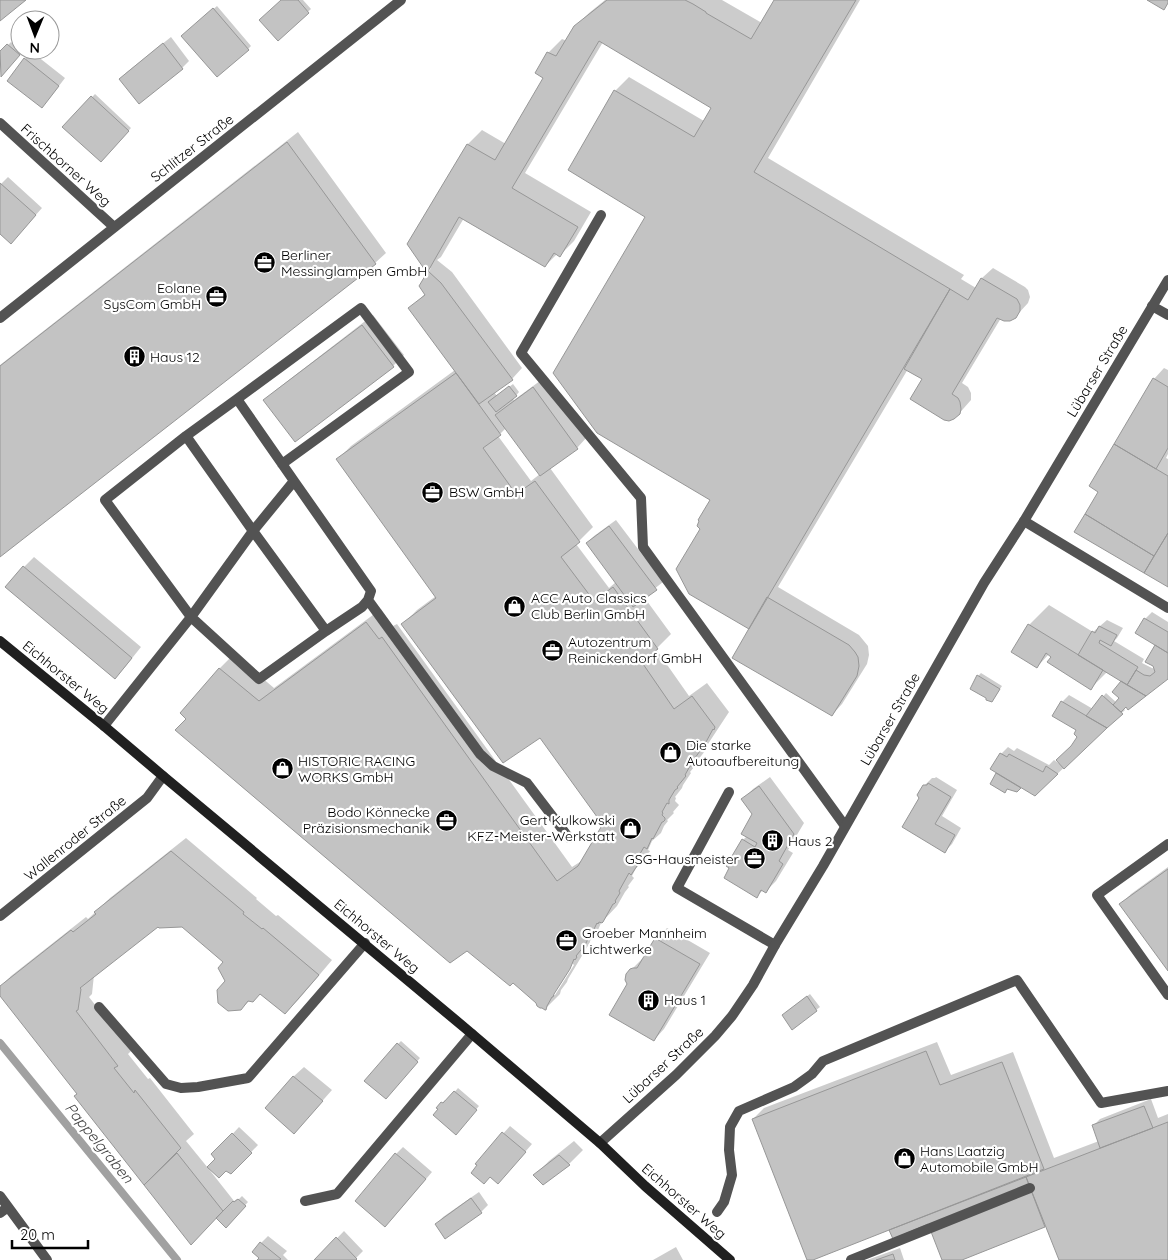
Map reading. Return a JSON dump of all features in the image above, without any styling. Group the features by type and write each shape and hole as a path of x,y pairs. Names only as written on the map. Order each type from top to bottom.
{"main road":[{"name":"Eichhorster Weg","path":"0,641 365,943 600,1144 730,1260"}],"street":[{"name":"Schlitzer Straße","path":"0,318 401,0"},
{"name":"Frischborner Weg","path":"0,123 114,227"},
{"path":"600,215 521,353 641,498 643,547 845,826"},
{"name":"Lübarser Straße","path":"600,1144 676,1075 715,1036 732,1016 753,985 774,945 823,866 984,583 1024,521 1168,280"},
{"path":"1152,306 1168,315"},
{"path":"237,399 282,464 371,590 368,600 362,607 259,679 191,617 105,500 186,436 361,308 409,372 282,464"},
{"path":"186,436 252,531 326,631"},
{"path":"104,726 191,617 252,531 294,481"},
{"path":"1024,521 1168,608"},
{"path":"368,600 480,754 493,766 527,783 569,838"},
{"name":"Wallenroder Straße","path":"0,916 147,798 163,776"},
{"path":"729,792 677,888 774,945"},
{"path":"1168,844 1097,895 1168,994"},
{"path":"98,1007 166,1084 181,1088 198,1087 248,1078 365,943"},
{"path":"717,1212 724,1202 732,1175 729,1150 730,1127 739,1111 794,1087 812,1074 822,1060 1017,980 1101,1103 1168,1091"},
{"path":"305,1202 337,1194 472,1034"},
{"path":"851,1260 1030,1188"},
{"path":"0,1196 4,1210 47,1260"}],"building":[{"path":"0,0 26,0 14,10 10,10 10,13 0,21"},
{"path":"281,0 298,0 309,13 278,41 259,20"},
{"path":"607,0 685,0 751,39 774,0 856,0 754,172 950,289 749,629 689,594 676,569 700,529 697,526 698,520 710,500 597,433 553,373 645,217 568,170 614,90 694,137 711,108 599,41 512,188 578,227 560,257 554,253 545,267 459,217 427,273 407,244 467,144 495,160 543,78 535,73 547,52 556,56 574,26"},
{"path":"1147,0 1168,0 1168,3 1164,10"},
{"path":"213,8 249,50 217,77 181,36"},
{"path":"163,43 183,69 139,104 119,79"},
{"path":"7,44 10,47 10,60 16,60 1,77 0,51"},
{"path":"23,60 26,60 59,86 42,108 7,81"},
{"path":"91,96 129,131 101,162 62,127"},
{"name":"Haus 12","path":"287,142 376,264 0,557 0,366"},
{"path":"0,183 36,215 11,244 0,234"},
{"path":"428,271 441,283 513,380 479,404 408,308 425,295 419,286"},
{"path":"981,278 1017,299 1020,311 1016,318 1010,321 997,318 952,394 960,402 960,414 949,421 944,420 910,399 922,379 904,369 950,289 968,300"},
{"path":"362,325 394,367 295,442 263,400"},
{"path":"456,373 501,435 483,448 516,494 535,481 580,542 561,557 594,601 613,587 658,649 641,661 674,709 692,696 715,727 692,762 692,766 690,766 686,776 669,800 669,804 667,803 662,812 665,820 652,838 647,849 644,847 634,864 637,866 631,875 629,873 619,891 616,902 603,922 597,923 585,945 574,959 546,1010 537,1006 513,983 510,986 467,951 450,963 175,730 186,719 180,713 219,668 259,701 366,622 379,639 382,637 557,881 578,866 604,822 600,821 540,738 503,763 401,624 436,598 336,459"},
{"path":"1153,378 1168,387 1168,448 1156,469 1114,444"},
{"path":"509,386 517,396 496,412 488,402"},
{"path":"533,387 578,449 540,476 495,415"},
{"path":"1114,444 1168,476 1168,533 1154,556 1085,514 1098,492 1089,486"},
{"path":"1085,514 1154,556 1144,573 1074,532"},
{"path":"609,526 657,590 633,607 586,543"},
{"path":"1168,533 1168,587 1144,573"},
{"path":"23,566 132,658 115,679 5,587"},
{"path":"767,597 849,645 858,657 857,676 832,716 732,658"},
{"path":"1144,618 1168,632 1168,653 1135,633"},
{"path":"1028,624 1103,670 1091,690 1047,662 1051,657 1046,653 1037,668 1011,652"},
{"path":"1099,626 1117,635 1111,646 1100,640 1099,643 1138,667 1127,685 1078,655 1092,631 1095,633"},
{"path":"1155,645 1168,653 1168,679 1146,696 1127,685 1136,670 1150,676 1155,672 1153,666 1145,662"},
{"path":"977,675 1000,689 992,702 970,689"},
{"path":"1121,681 1146,696 1128,710 1126,707 1121,712 1113,705 1119,698 1112,692"},
{"path":"1102,695 1123,714 1107,728 1086,716"},
{"path":"1061,701 1107,728 1064,769 1056,760 1071,746 1077,737 1074,734 1076,730 1052,716"},
{"path":"1000,753 1007,757 1009,754 1043,772 1046,766 1058,774 1035,796 990,769"},
{"path":"996,773 1021,788 1017,792 1007,789 1005,793 990,784"},
{"path":"928,783 951,797 935,824 955,835 945,853 902,827 919,798 917,795 923,785"},
{"name":"Haus 2","path":"759,786 794,834 779,861 783,864 766,893 761,890 757,898 724,878 729,868 726,866 742,839 755,847 757,843 741,834 752,814 741,799"},
{"path":"171,851 244,912 243,914 263,928 319,975 285,1014 260,994 253,1002 248,1001 241,1010 228,1011 218,1003 217,990 225,981 218,968 223,962 182,927 158,927 80,988 78,1010 76,1011 118,1066 114,1068 134,1093 135,1090 181,1148 144,1185 74,1096 77,1094 0,996 0,986 71,930 73,932 96,914 94,912"},
{"path":"1168,869 1168,971 1119,904"},
{"name":"Haus 1","path":"655,938 700,964 654,1041 609,1015 627,984 625,980 626,974 630,969 637,968"},
{"path":"807,996 817,1011 792,1030 782,1015"},
{"path":"397,1043 418,1062 386,1099 364,1081"},
{"name":"Hans Laatzig Automobile GmbH","path":"926,1051 940,1085 1002,1062 1044,1169 813,1260 807,1260 752,1119"},
{"path":"293,1076 323,1101 294,1134 265,1108"},
{"path":"454,1091 477,1110 456,1135 433,1115 441,1102 443,1103"},
{"path":"1144,1106 1153,1128 1100,1148 1092,1125"},
{"path":"1168,1122 1168,1260 1059,1260 1026,1177"},
{"path":"502,1132 526,1152 498,1184 490,1177 484,1184 471,1173 477,1165 475,1164"},
{"path":"232,1133 252,1153 231,1174 226,1171 219,1178 207,1167 215,1159 211,1154"},
{"path":"177,1153 223,1211 191,1245 144,1185"},
{"path":"395,1153 426,1179 385,1227 355,1201"},
{"path":"559,1155 570,1165 543,1185 533,1175"},
{"path":"1026,1177 1045,1227 962,1260 942,1260 928,1224 893,1239 889,1230"},
{"path":"471,1198 482,1213 445,1239 435,1224"},
{"path":"238,1199 246,1206 226,1228 216,1218 233,1201"},
{"path":"336,1237 357,1259 314,1260"},
{"path":"260,1242 281,1259 257,1260 259,1258 252,1252"},
{"path":"893,1254 895,1260 876,1260"}],"waterway":[{"name":"Pappelgraben","path":"0,1043 177,1260"}],"place":[{"name":"Berliner Messinglampen GmbH","path":"265,263"},
{"name":"Eolane SysCom GmbH","path":"217,296"},
{"name":"Haus 12","path":"134,357"},
{"name":"BSW GmbH","path":"433,492"},
{"name":"ACC Auto Classics Club Berlin GmbH","path":"515,606"},
{"name":"Autozentrum Reinickendorf GmbH","path":"552,650"},
{"name":"Die starke Autoaufbereitung","path":"670,753"},
{"name":"HISTORIC RACING WORKS GmbH","path":"282,769"},
{"name":"Bodo Könnecke Präzisionsmechanik","path":"446,820"},
{"name":"Gert Kulkowski KFZ-Meister-Werkstatt","path":"631,828"},
{"name":"Haus 2","path":"772,841"},
{"name":"GSG-Hausmeister","path":"755,859"},
{"name":"Groeber Mannheim Lichtwerke","path":"566,941"},
{"name":"Haus 1","path":"648,1000"},
{"name":"Hans Laatzig Automobile GmbH","path":"904,1159"}]}
